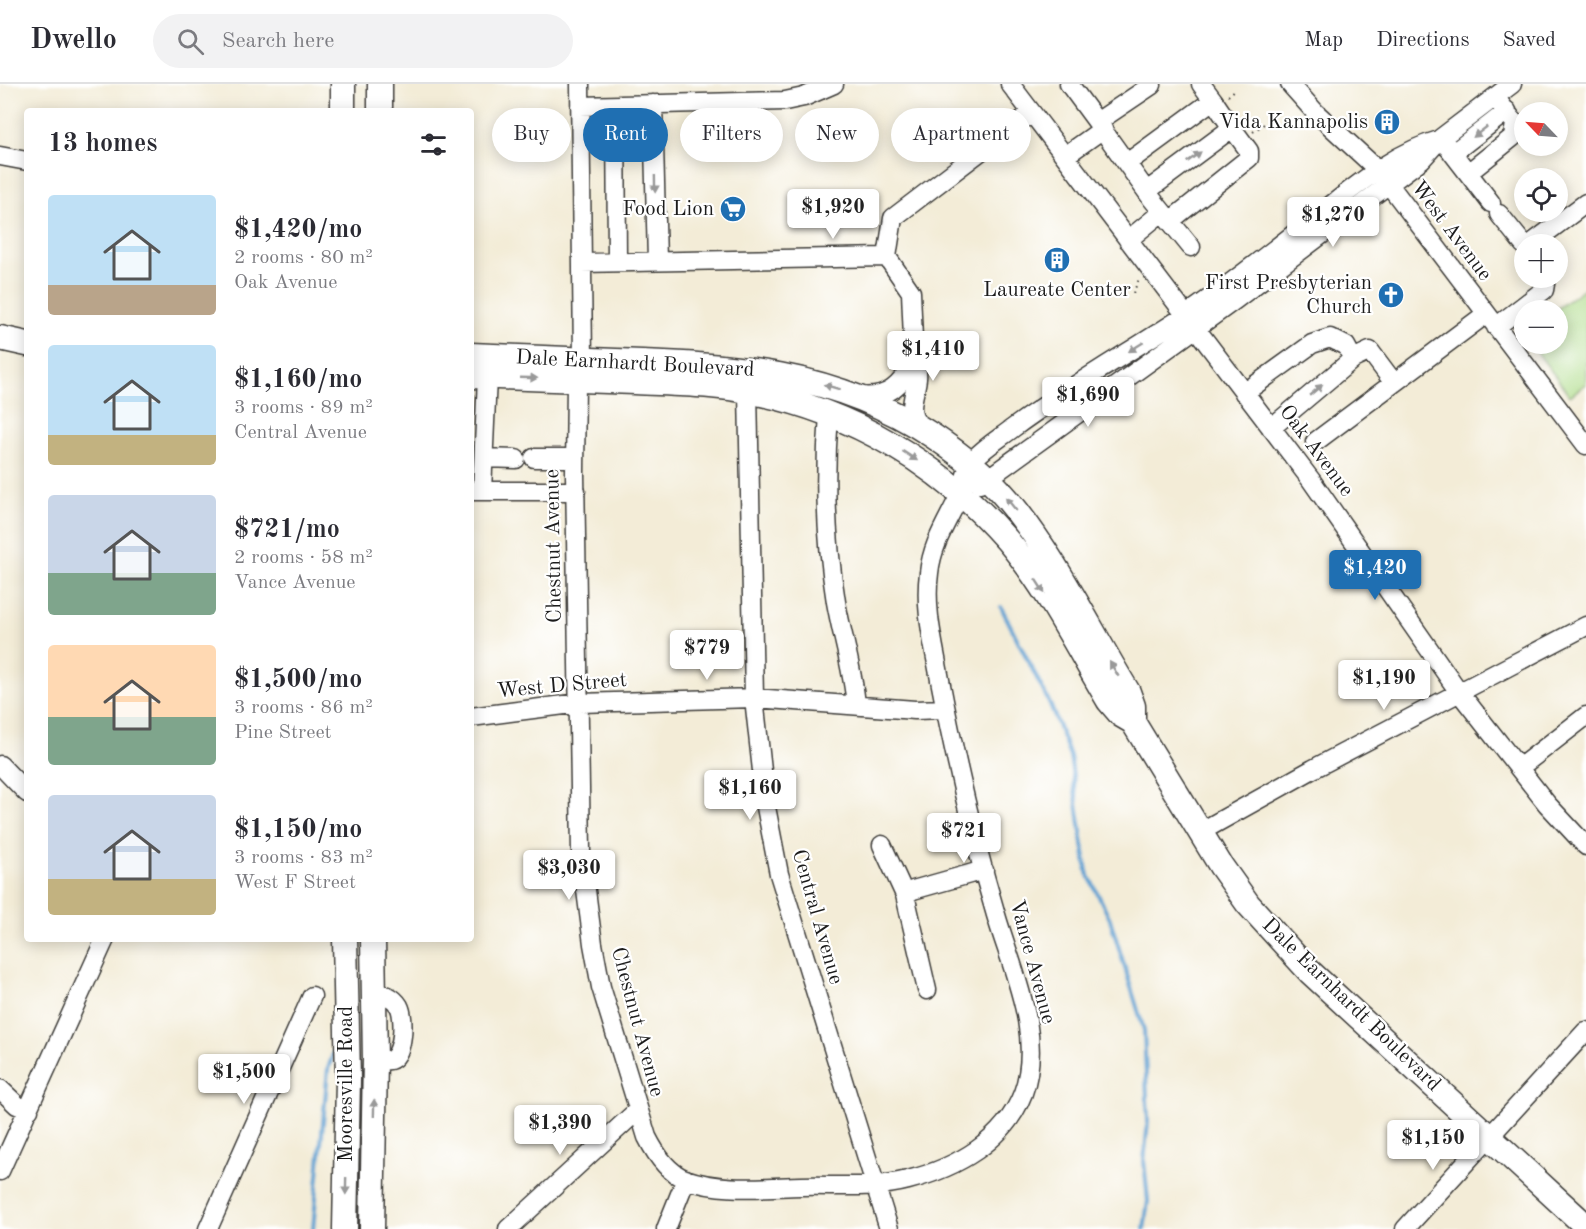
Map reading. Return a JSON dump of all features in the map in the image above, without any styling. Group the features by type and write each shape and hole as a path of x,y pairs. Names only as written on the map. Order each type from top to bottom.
{"main road":[{"path":"343,84 343,108"},
{"path":"380,84 380,108"},
{"path":"0,338 24,343"},
{"name":"Dale Earnhardt Boulevard","path":"474,355 748,391 829,414 906,453 961,494 991,522 1023,561 1109,701 1121,715 1133,722 1200,832 1248,904 1276,937 1310,972 1586,1226"},
{"name":"Dale Earnhardt Boulevard","path":"479,376 699,364 760,370 858,395 921,428 970,463 989,480 1031,531 1128,692 1133,706 1133,722"},
{"name":"Mooresville Road","path":"345,942 348,1079 345,1229"},
{"name":"Mooresville Road","path":"372,1229 375,1060 373,942"}],"street":[{"name":"Chestnut Avenue","path":"580,84 582,262 580,370 575,458 581,852 601,987 638,1110 654,1152 673,1173 686,1179 716,1186 749,1188 875,1184"},
{"path":"580,106 784,101 804,97 834,84"},
{"name":"Oak Avenue","path":"1010,84 1271,428 1361,550 1459,692 1519,768 1586,846"},
{"path":"1069,84 1191,247"},
{"path":"1128,240 1249,158 1249,151 1232,128 1220,98 1201,84"},
{"name":"West Avenue","path":"1290,84 1315,112 1383,177 1586,445"},
{"path":"1452,153 1501,104 1512,84"},
{"path":"1065,156 1100,125 1152,85"},
{"path":"1127,164 1220,98"},
{"path":"653,104 657,261"},
{"path":"961,494 989,480 1190,322 1383,177 1422,159 1440,139 1501,104"},
{"path":"1468,173 1513,137 1515,123 1501,104"},
{"path":"616,106 617,262"},
{"path":"921,428 913,419 911,410 916,372 911,292 887,257 893,218 1032,113"},
{"path":"1147,191 1232,128"},
{"path":"1440,139 1515,234"},
{"path":"0,156 24,160"},
{"path":"1544,234 1586,203"},
{"path":"582,262 887,257"},
{"path":"1315,442 1394,383 1545,288"},
{"path":"970,463 1048,402 1190,322"},
{"path":"1244,393 1312,344 1330,338 1346,346 1353,359"},
{"path":"1271,428 1353,359 1370,351 1394,383"},
{"path":"858,395 878,396 893,390 907,376 914,362"},
{"path":"479,376 484,458 476,491 576,490"},
{"name":"Central Avenue","path":"748,391 754,698 766,807 779,874 889,1229"},
{"path":"829,414 828,527 836,600 854,681 856,705"},
{"path":"484,458 575,458"},
{"name":"Vance Avenue","path":"875,1184 906,1181 950,1166 978,1149 1011,1116 1028,1073 1028,1034 1019,991 984,870 945,709 928,613 928,574 940,532 961,494 970,463"},
{"path":"1200,832 1459,692 1583,633"},
{"name":"West D Street","path":"474,717 580,703 754,698 915,710 945,709"},
{"path":"1519,768 1586,717"},
{"path":"0,765 24,790"},
{"path":"882,845 905,895 927,990"},
{"path":"905,895 913,890 984,870"},
{"path":"0,1171 104,942"},
{"path":"208,1229 312,996"},
{"path":"1405,1229 1488,1137 1583,1038"},
{"path":"0,1089 17,1105 29,1110"},
{"path":"508,1229 638,1110"},
{"path":"666,1229 686,1179"}],"path":[{"path":"1220,98 1237,88"},
{"path":"1253,132 1264,124"}],"green space":[{"path":"1586,287 1586,384 1570,396 1538,354 1568,354 1568,300"}],"waterway":[{"path":"1001,607 1050,704 1070,756 1087,872 1110,919 1144,1030 1148,1121 1144,1161 1148,1201 1144,1229"},
{"path":"313,1229 328,1069 336,1045"}],"place":[{"name":"Vida Kannapolis","path":"1387,122"},
{"name":"Food Lion","path":"733,209"},
{"name":"Laureate Center","path":"1057,260"},
{"name":"First Presbyterian Church","path":"1391,295"}]}
